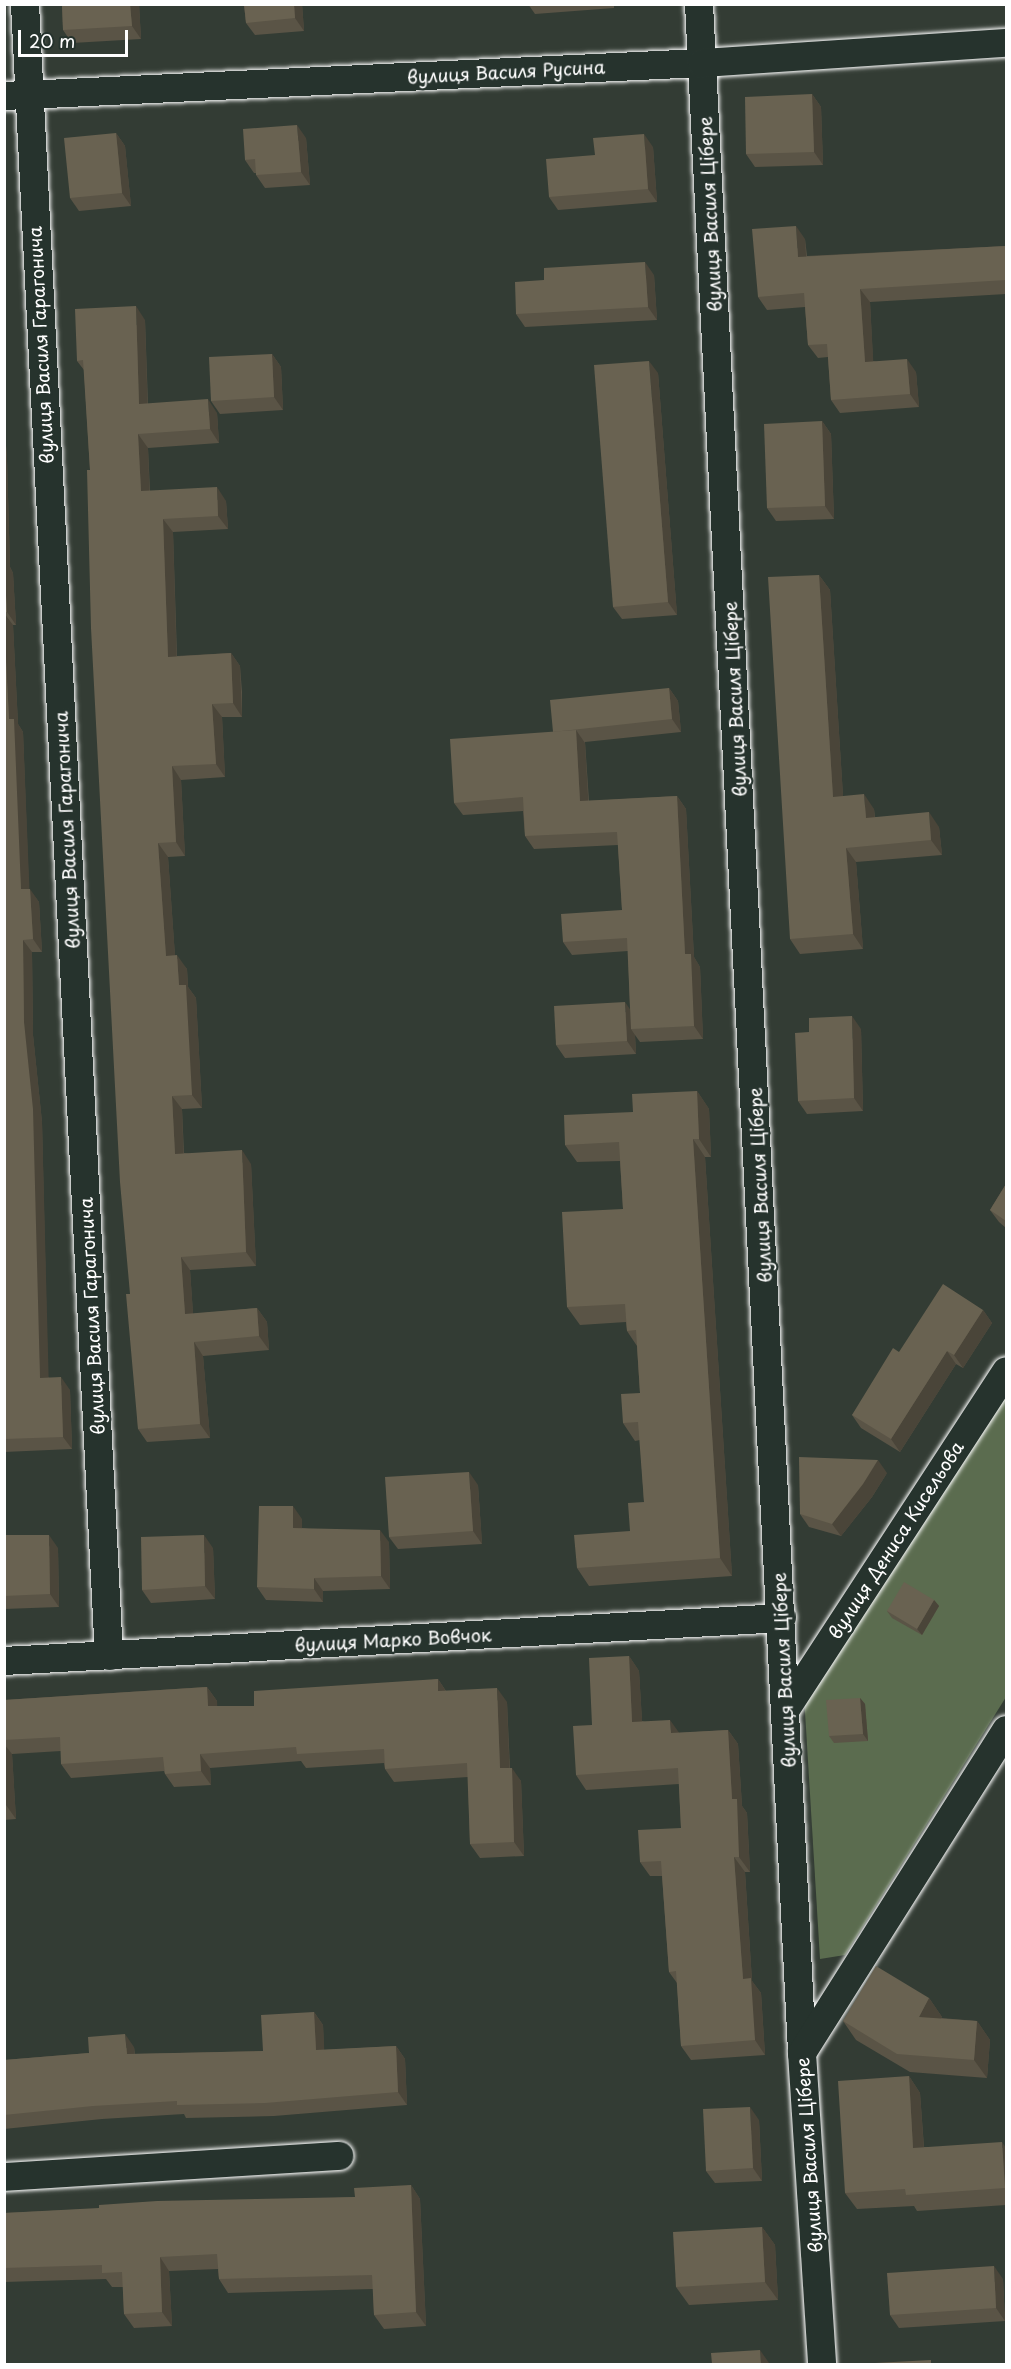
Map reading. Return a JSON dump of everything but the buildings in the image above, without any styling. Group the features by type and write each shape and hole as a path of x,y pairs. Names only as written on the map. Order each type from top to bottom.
{"street":[{"name":"вулиця Василя Гарагонича","path":"25,4 16,95 110,1656"},
{"name":"вулиця Василя Цібере","path":"699,4 782,1618 802,2053 822,2364"},
{"name":"вулиця Василя Русина","path":"16,95 702,63 1006,43"},
{"name":"вулиця Дениса Кисельова","path":"786,1709 1006,1371"},
{"name":"вулиця Марко Вовчок","path":"4,1661 782,1618"},
{"path":"802,2053 1006,1730"},
{"path":"4,2177 339,2157"}],"green space":[{"path":"1006,1391 1006,1697 845,1955 820,1959 804,1695"}]}
